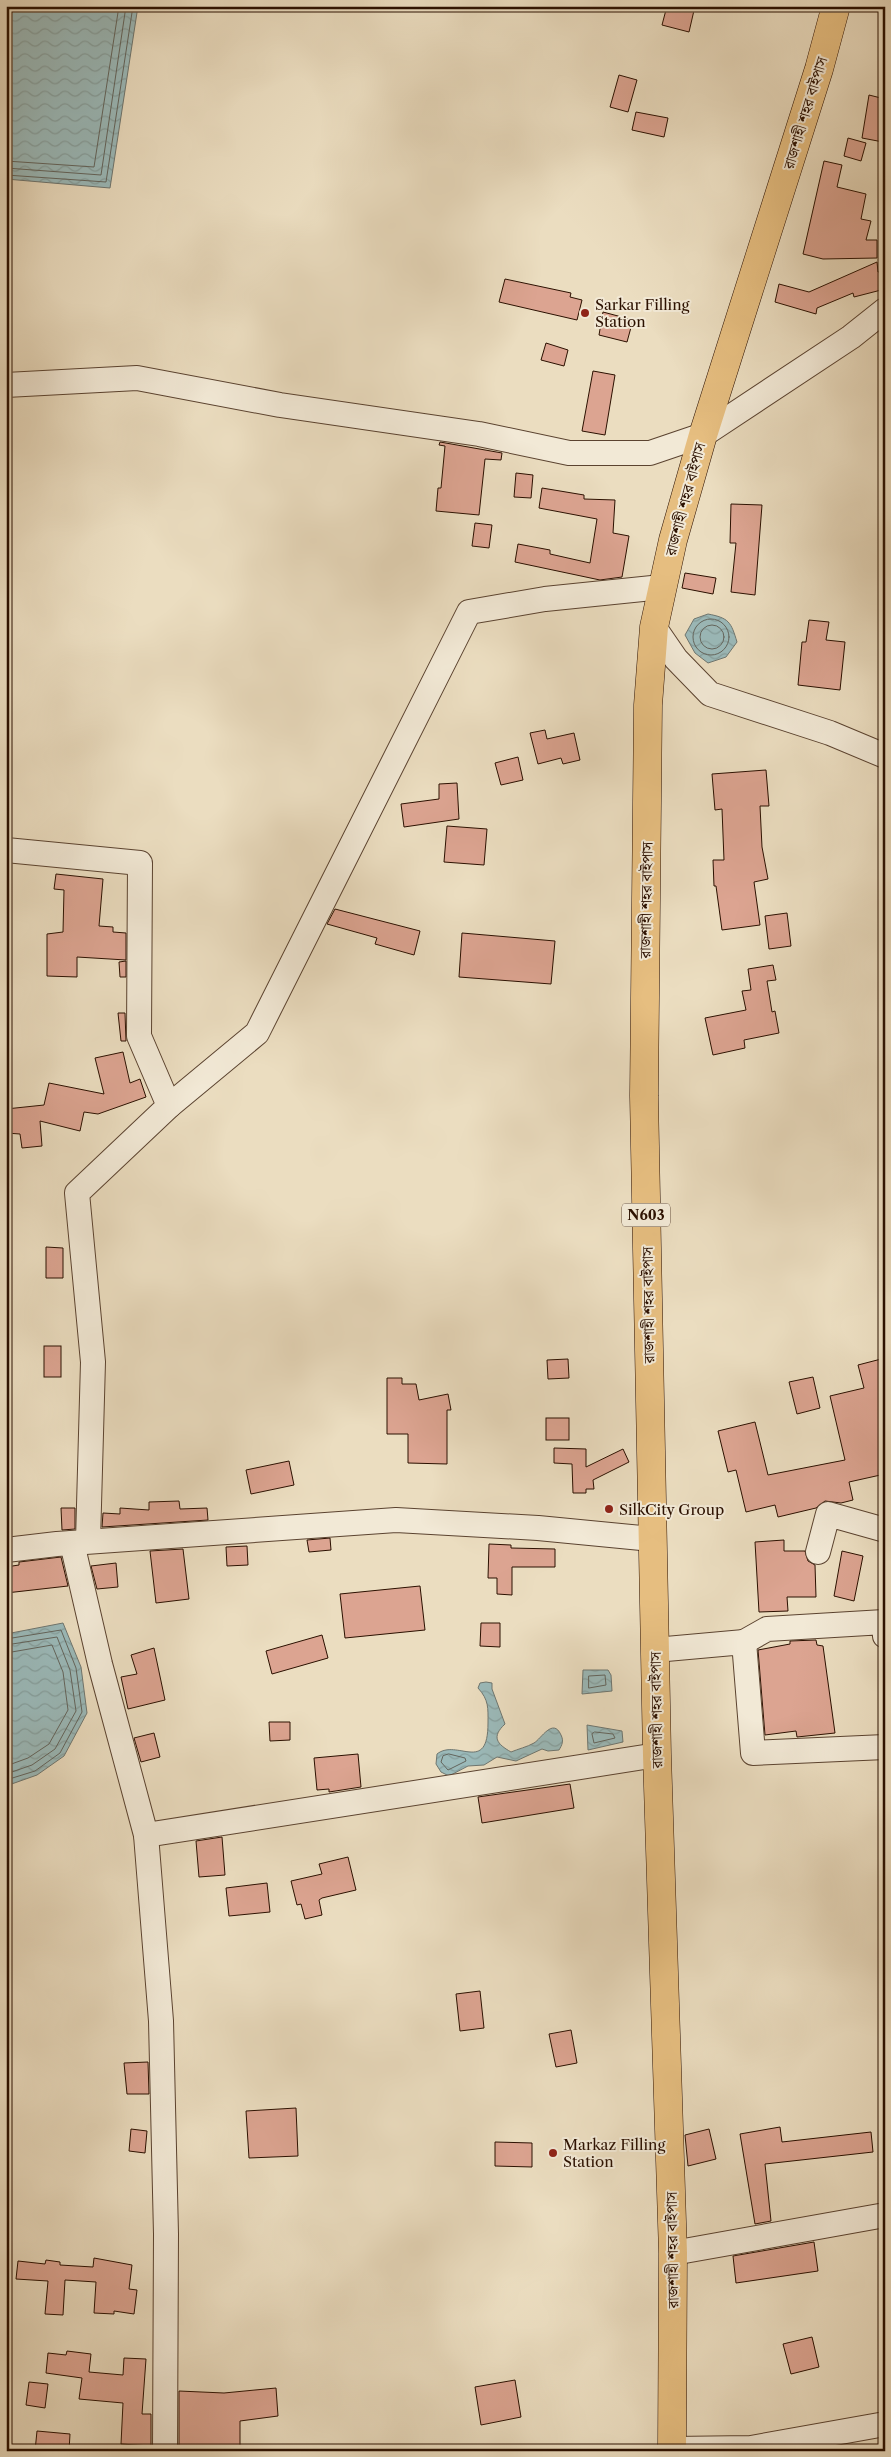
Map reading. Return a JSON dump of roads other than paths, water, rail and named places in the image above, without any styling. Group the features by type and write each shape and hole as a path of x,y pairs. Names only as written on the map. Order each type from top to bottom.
{"highway":[{"name":"রাজশাহী শহর বাইপাস","path":"672,2450 673,2253 657,1755 644,1096 648,705 654,627 673,540 703,435 819,69 836,6"}],"street":[{"path":"6,385 137,378 280,405 479,434 569,453 650,453 703,435 851,337 885,310"},
{"path":"165,2451 166,2234 161,2021 146,1835 100,1664 80,1542 93,1362 77,1193 169,1106 257,1033 469,612 545,599 662,587"},
{"path":"654,627 676,659 710,694 830,733 885,756"},
{"path":"6,850 140,863 140,1036 169,1106"},
{"path":"818,1552 828,1514 885,1530"},
{"path":"6,1550 80,1542 396,1520 538,1528 652,1539"},
{"path":"655,1650 744,1642 767,1629 884,1622 885,1636"},
{"path":"744,1642 753,1752 885,1747"},
{"path":"146,1835 657,1755"},
{"path":"673,2253 885,2215"},
{"path":"672,2450 751,2448 885,2424"}],"water":[{"path":"6,6 138,6 110,188 6,179"},
{"path":"708,614 725,619 731,625 737,642 726,657 708,663 695,653 685,635 694,619"},
{"path":"63,1623 81,1667 87,1713 64,1756 37,1775 6,1786 6,1634"},
{"path":"583,1670 608,1670 611,1675 612,1691 582,1694"},
{"path":"480,1683 492,1683 492,1689 505,1724 497,1736 502,1746 511,1752 534,1743 547,1731 554,1728 561,1735 562,1745 559,1750 548,1751 542,1749 516,1761 497,1757 484,1765 468,1766 449,1776 441,1772 436,1764 437,1754 445,1750 477,1751 483,1748 487,1739 487,1704 478,1688"},
{"path":"587,1725 622,1731 623,1742 588,1750"}],"place":[{"name":"Sarkar Filling Station","path":"585,313"},
{"name":"SilkCity Group","path":"609,1509"},
{"name":"Markaz Filling Station","path":"553,2153"}]}
